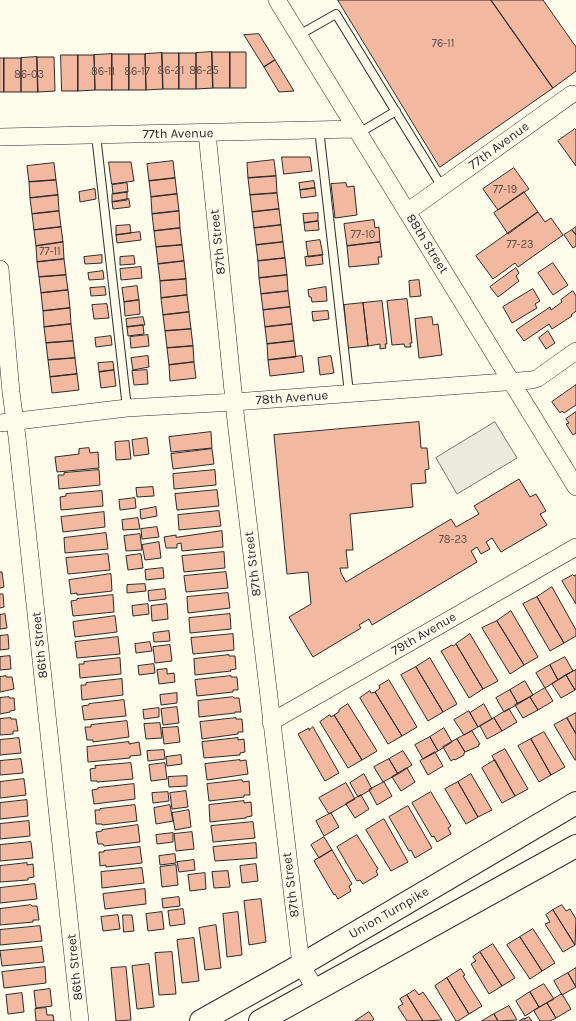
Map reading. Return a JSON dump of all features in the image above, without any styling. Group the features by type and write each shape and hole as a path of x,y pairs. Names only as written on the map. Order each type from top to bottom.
{"main road":[{"name":"Union Turnpike","path":"201,1021 301,965 576,803"},
{"path":"260,1021 576,846"}],"street":[{"name":"88th Street","path":"277,0 576,487"},
{"name":"77th Avenue","path":"407,212 574,93"},
{"name":"77th Avenue","path":"0,137 357,130"},
{"name":"87th Street","path":"207,133 234,402 301,965 316,990"},
{"name":"86th Street","path":"0,269 11,392 8,422 80,1021"},
{"name":"78th Avenue","path":"8,422 127,408 234,402 511,382 535,379 576,351"},
{"name":"79th Avenue","path":"271,722 576,547"}],"lane":[{"path":"299,35 336,14 442,187"},
{"path":"357,130 396,111"},
{"path":"319,130 349,394"},
{"path":"96,135 127,408"}],"shaded area":[{"path":"495,422 517,458 457,494 436,458"}],"building":[{"path":"338,0 491,0 553,88 440,167"},
{"path":"491,0 543,0 576,47 576,71 553,88"},
{"path":"259,34 275,60 264,67 244,35"},
{"path":"212,52 213,88 196,89 196,53"},
{"path":"212,52 230,52 230,88 213,88"},
{"path":"230,52 246,52 246,88 230,88"},
{"path":"162,53 163,89 146,90 145,54"},
{"path":"162,53 179,53 179,89 163,89"},
{"path":"179,53 196,53 196,89 179,89"},
{"path":"112,54 112,90 95,90 94,55"},
{"path":"112,54 129,54 129,90 112,90"},
{"path":"129,54 145,54 146,90 129,90"},
{"path":"61,55 78,55 78,91 62,91"},
{"path":"78,55 94,55 95,90 78,91"},
{"path":"37,57 38,92 21,92 21,58"},
{"path":"37,57 54,57 55,91 38,92"},
{"path":"0,58 4,58 4,92 0,92"},
{"path":"4,58 21,58 21,92 4,92"},
{"path":"275,60 294,91 279,92 264,67"},
{"path":"575,129 576,130 576,166 558,141"},
{"path":"282,157 310,157 312,171 284,174"},
{"path":"274,160 276,176 248,178 247,163"},
{"path":"173,161 175,178 149,181 147,164"},
{"path":"109,162 131,162 134,181 112,184"},
{"path":"54,163 56,180 29,182 27,166"},
{"path":"514,168 529,189 498,210 483,189"},
{"path":"276,176 277,193 250,195 248,178"},
{"path":"175,178 177,194 151,197 149,181"},
{"path":"56,180 58,195 30,198 29,182"},
{"path":"314,181 315,188 300,190 299,183"},
{"path":"127,183 128,192 113,194 112,185"},
{"path":"346,183 347,187 354,186 357,215 335,218 331,184"},
{"path":"315,188 316,196 301,198 300,190"},
{"path":"95,189 96,199 80,202 79,192"},
{"path":"127,192 127,200 112,202 112,194"},
{"path":"524,192 538,212 508,234 494,213"},
{"path":"277,193 279,209 252,212 250,195"},
{"path":"177,194 179,211 152,214 151,197"},
{"path":"58,195 59,211 32,214 30,198"},
{"path":"129,199 130,207 113,209 112,202"},
{"path":"279,209 281,225 254,228 252,212"},
{"path":"59,211 61,227 34,230 32,214"},
{"path":"179,211 180,228 154,231 152,214"},
{"path":"538,212 545,222 551,218 563,235 518,267 515,263 493,279 476,256"},
{"path":"318,213 318,221 304,223 303,214"},
{"path":"374,220 375,228 379,227 380,242 347,246 344,224"},
{"path":"318,221 319,230 305,231 304,223"},
{"path":"130,225 131,233 116,235 116,226"},
{"path":"281,225 283,242 256,245 254,228"},
{"path":"61,227 63,242 36,246 34,230"},
{"path":"576,227 576,235 572,230"},
{"path":"180,228 182,245 156,247 154,231"},
{"path":"572,230 576,235 576,246 573,248 564,235"},
{"path":"140,232 141,240 117,243 116,235"},
{"path":"320,240 323,255 308,257 306,242"},
{"path":"63,242 64,259 37,262 36,246"},
{"path":"283,242 285,258 258,261 256,245"},
{"path":"380,242 382,257 378,257 379,264 349,267 347,246"},
{"path":"182,245 184,261 158,264 156,247"},
{"path":"102,255 102,263 85,264 84,257"},
{"path":"322,255 323,264 306,266 305,257"},
{"path":"134,256 135,264 120,265 120,257"},
{"path":"285,258 287,275 259,278 258,261"},
{"path":"64,259 66,275 39,277 37,262"},
{"path":"184,261 186,279 160,281 158,264"},
{"path":"553,263 568,285 553,295 538,273"},
{"path":"141,267 142,278 121,280 120,269"},
{"path":"516,268 519,273 516,276 519,281 498,297 490,287"},
{"path":"103,271 104,279 89,280 88,273"},
{"path":"66,275 68,290 41,293 39,277"},
{"path":"287,275 288,291 261,294 259,278"},
{"path":"186,279 187,295 161,298 160,281"},
{"path":"419,280 421,296 410,297 409,281"},
{"path":"137,286 139,300 124,302 122,288"},
{"path":"105,287 106,295 91,296 90,288"},
{"path":"326,287 327,301 312,302 311,297 309,297 308,290"},
{"path":"533,289 540,301 535,304 537,308 512,323 503,307"},
{"path":"68,290 70,308 43,311 41,293"},
{"path":"288,291 290,307 263,310 261,294"},
{"path":"573,291 576,296 576,311 571,315 572,316 552,329 549,324 524,341 516,330 550,307 551,310"},
{"path":"187,295 189,312 163,315 161,298"},
{"path":"407,299 412,343 410,343 411,347 405,347 404,344 392,345 387,301"},
{"path":"139,300 140,314 125,316 124,302"},
{"path":"382,301 387,344 385,344 386,348 380,349 380,344 368,346 363,303"},
{"path":"363,303 368,346 348,348 344,305"},
{"path":"107,304 109,318 94,319 92,305"},
{"path":"290,307 292,324 265,327 263,310"},
{"path":"70,308 71,324 44,327 43,311"},
{"path":"328,311 329,319 313,321 312,312"},
{"path":"189,312 191,329 165,331 163,315"},
{"path":"143,317 145,325 127,327 126,319"},
{"path":"432,317 433,325 438,324 442,355 419,358 415,319"},
{"path":"71,324 73,341 46,343 44,327"},
{"path":"292,324 294,341 267,344 265,327"},
{"path":"143,325 144,334 128,336 127,327"},
{"path":"191,329 193,346 167,348 165,331"},
{"path":"548,331 555,343 546,349 539,338"},
{"path":"148,335 149,346 131,348 130,337"},
{"path":"111,336 112,345 96,347 95,338"},
{"path":"73,341 75,358 48,360 46,343"},
{"path":"294,341 296,357 268,360 267,344"},
{"path":"193,346 194,362 169,365 167,348"},
{"path":"148,356 149,367 133,370 131,358"},
{"path":"302,356 304,372 270,376 268,360"},
{"path":"331,356 334,373 320,375 318,358"},
{"path":"75,358 77,374 50,377 48,360"},
{"path":"113,362 114,370 99,372 98,363"},
{"path":"194,362 196,378 170,381 169,365"},
{"path":"114,370 116,386 101,388 99,372"},
{"path":"147,370 148,384 134,385 132,371"},
{"path":"77,374 79,390 52,393 50,377"},
{"path":"576,385 576,405 564,413 562,411 560,413 552,402"},
{"path":"576,412 576,433 573,435 566,424 569,423 566,419"},
{"path":"419,422 421,448 427,448 429,469 425,470 426,483 411,484 413,507 350,514 353,550 346,550 348,568 340,568 346,582 451,519 456,527 479,514 474,506 519,479 530,497 536,494 546,511 540,514 547,525 501,552 492,538 486,542 490,549 481,554 477,547 471,551 477,562 372,625 369,619 359,625 361,628 313,657 289,617 311,604 308,572 287,574 274,435"},
{"path":"211,432 212,448 171,452 169,437"},
{"path":"147,438 149,454 134,456 132,440"},
{"path":"129,441 131,459 116,460 115,442"},
{"path":"89,448 90,453 98,452 99,468 57,472 55,457 79,454 79,449"},
{"path":"212,449 214,464 173,469 171,454"},
{"path":"99,470 100,485 59,489 58,475 64,475 64,473"},
{"path":"215,470 216,485 174,489 173,474"},
{"path":"153,487 154,496 137,497 136,488"},
{"path":"217,490 219,506 177,510 175,494"},
{"path":"102,491 103,506 61,510 60,497 66,496 66,494"},
{"path":"135,498 136,508 120,510 119,500"},
{"path":"156,507 157,516 141,519 140,510"},
{"path":"219,511 221,526 179,530 178,515"},
{"path":"104,512 105,527 63,532 61,517"},
{"path":"138,518 140,529 123,530 122,520"},
{"path":"157,527 159,537 142,539 141,529"},
{"path":"222,531 223,547 182,551 181,543 177,544 177,548 166,548 164,537 176,535 176,537"},
{"path":"106,533 108,549 65,553 64,538"},
{"path":"140,534 142,550 126,551 124,536"},
{"path":"159,542 161,558 145,560 142,545"},
{"path":"224,552 225,568 184,572 182,556"},
{"path":"108,554 110,570 68,574 66,558"},
{"path":"141,554 143,568 128,570 126,556"},
{"path":"163,568 164,578 146,580 145,570"},
{"path":"0,572 2,572 4,587 0,588"},
{"path":"226,572 228,588 186,592 184,576"},
{"path":"111,574 112,591 77,595 77,593 71,594 69,580"},
{"path":"576,575 576,604 562,581"},
{"path":"145,584 146,591 127,593 127,585"},
{"path":"552,587 576,630 576,636 564,643 537,597"},
{"path":"165,589 166,599 149,601 148,591"},
{"path":"228,593 230,608 188,613 187,597"},
{"path":"0,594 3,594 4,607 0,608"},
{"path":"113,595 114,612 73,616 71,601"},
{"path":"537,597 564,643 550,651 523,604"},
{"path":"148,604 149,614 133,616 132,606"},
{"path":"167,604 168,619 152,621 151,606"},
{"path":"511,611 538,657 524,665 497,621"},
{"path":"5,614 7,628 0,629 0,615"},
{"path":"230,614 231,629 190,633 189,618"},
{"path":"115,616 117,632 75,637 73,622"},
{"path":"497,621 524,665 510,674 482,628"},
{"path":"169,631 170,641 154,642 153,633"},
{"path":"233,634 234,650 193,654 191,638"},
{"path":"470,634 498,681 483,689 456,644"},
{"path":"8,635 9,649 0,650 0,636"},
{"path":"118,637 120,654 77,658 75,642"},
{"path":"150,642 152,651 136,653 135,644"},
{"path":"456,644 483,689 469,698 441,651"},
{"path":"170,645 172,661 155,663 153,647"},
{"path":"229,655 235,656 236,669 230,670 231,671 195,675 194,659"},
{"path":"10,656 11,669 0,670 0,657"},
{"path":"565,657 573,671 558,680 550,665"},
{"path":"120,658 121,674 80,678 79,664 84,664 84,662"},
{"path":"430,658 457,704 443,712 416,667"},
{"path":"154,664 155,673 139,675 138,666"},
{"path":"550,665 558,680 545,688 536,673"},
{"path":"416,667 443,712 428,721 401,675"},
{"path":"167,669 167,674 174,673 175,682 159,684 157,670"},
{"path":"576,670 576,689 575,690 566,675"},
{"path":"566,675 575,690 561,698 552,684"},
{"path":"231,676 237,677 238,690 233,690 233,692 197,696 195,680"},
{"path":"0,677 12,677 14,689 0,692"},
{"path":"122,679 123,695 82,700 81,685 86,685 86,683"},
{"path":"389,680 417,727 402,736 375,692 380,688 379,686"},
{"path":"525,681 533,695 518,704 510,690"},
{"path":"545,688 553,701 538,710 530,697"},
{"path":"510,690 518,704 504,712 496,698"},
{"path":"370,691 371,693 375,692 402,736 388,744 360,698"},
{"path":"177,693 177,703 161,705 160,695"},
{"path":"233,697 239,698 241,712 199,717 198,701"},
{"path":"530,697 538,710 523,718 515,705"},
{"path":"0,698 14,698 15,710 0,714"},
{"path":"124,700 126,716 84,720 82,706"},
{"path":"348,704 377,751 362,760 334,715"},
{"path":"484,704 492,719 478,727 470,713"},
{"path":"177,707 179,723 163,725 161,709"},
{"path":"159,708 159,717 144,719 143,710"},
{"path":"509,709 517,722 502,731 494,718"},
{"path":"469,711 478,727 464,735 454,720"},
{"path":"576,713 576,734 567,718"},
{"path":"330,715 331,717 334,715 362,760 348,768 320,722"},
{"path":"236,718 242,719 243,732 202,739 200,722"},
{"path":"494,718 502,731 487,739 480,726"},
{"path":"567,718 576,734 576,760 554,725"},
{"path":"0,719 16,719 18,731 13,731 13,734 0,735"},
{"path":"127,721 129,737 93,742 93,740 87,740 85,727"},
{"path":"160,723 162,738 146,739 144,724"},
{"path":"178,727 180,742 164,744 162,728"},
{"path":"313,727 339,773 325,781 298,734"},
{"path":"444,728 452,742 438,751 430,737"},
{"path":"472,731 480,744 478,745 479,746 465,752 457,739"},
{"path":"544,732 565,767 551,775 531,739"},
{"path":"430,737 438,751 423,759 415,745"},
{"path":"19,738 21,753 0,755 0,740"},
{"path":"238,738 238,740 244,739 245,752 240,753 240,755 204,758 202,742"},
{"path":"457,739 465,752 464,755 451,761 443,747"},
{"path":"531,739 551,775 539,782 518,746"},
{"path":"129,742 129,744 139,742 141,755 130,756 130,758 88,762 87,747"},
{"path":"505,749 528,789 515,796 492,756"},
{"path":"164,750 165,759 148,761 147,751"},
{"path":"403,751 412,765 398,774 389,759"},
{"path":"435,752 443,766 428,775 420,761"},
{"path":"181,755 182,764 167,766 166,757"},
{"path":"21,759 23,773 0,775 0,761"},
{"path":"389,759 398,774 383,782 374,767"},
{"path":"246,760 248,774 207,780 205,764"},
{"path":"495,760 515,796 502,803 482,768"},
{"path":"131,763 133,779 97,782 91,781 90,769 96,768 95,766"},
{"path":"165,763 167,779 151,781 149,765"},
{"path":"407,768 415,782 401,791 392,777"},
{"path":"364,774 372,789 358,797 350,783"},
{"path":"471,774 492,810 478,817 458,782"},
{"path":"187,776 187,786 169,787 168,777"},
{"path":"24,779 26,795 0,798 0,782"},
{"path":"242,780 243,782 249,781 250,795 209,801 207,784"},
{"path":"384,782 392,796 377,805 369,790"},
{"path":"458,782 478,817 466,824 445,789"},
{"path":"346,783 355,799 329,814 319,798"},
{"path":"134,784 135,799 94,804 92,790"},
{"path":"186,791 188,807 172,809 170,793"},
{"path":"168,792 169,801 153,803 152,793"},
{"path":"431,792 451,826 448,828 451,834 437,842 434,836 432,837 412,803"},
{"path":"361,795 369,809 355,818 346,804"},
{"path":"27,800 28,816 0,819 0,803"},
{"path":"244,801 244,803 251,802 252,816 210,822 209,805"},
{"path":"135,805 137,821 102,825 96,824 95,810"},
{"path":"170,805 173,821 156,824 154,808"},
{"path":"408,806 432,848 415,858 411,850 409,851 389,817"},
{"path":"189,810 191,827 175,830 172,813"},
{"path":"331,813 339,827 324,836 316,821"},
{"path":"384,819 408,862 391,871 366,830"},
{"path":"29,821 30,836 0,839 0,824"},
{"path":"253,822 255,838 213,842 211,826"},
{"path":"138,825 140,842 104,846 103,844 98,844 96,832"},
{"path":"192,832 194,849 176,851 174,834"},
{"path":"173,833 173,842 157,844 156,835"},
{"path":"357,835 378,869 376,871 378,875 363,884 360,880 357,881 337,847"},
{"path":"324,837 332,850 319,858 311,845"},
{"path":"31,842 33,858 0,861 0,845"},
{"path":"256,843 257,858 215,861 213,847"},
{"path":"140,847 142,863 106,867 106,865 100,866 99,852"},
{"path":"332,850 352,884 349,886 351,891 338,899 335,894 334,895 314,861"},
{"path":"175,854 176,863 160,865 159,856"},
{"path":"194,860 195,870 179,872 177,862"},
{"path":"27,863 27,865 33,864 34,877 28,878 28,880 0,882 0,866"},
{"path":"256,864 258,881 242,883 240,866"},
{"path":"176,865 178,885 162,887 160,867"},
{"path":"142,868 144,883 102,888 101,872"},
{"path":"228,871 230,887 214,888 212,872"},
{"path":"205,873 206,889 190,891 188,875"},
{"path":"35,884 37,899 0,903 0,888"},
{"path":"145,889 146,904 105,909 103,894"},
{"path":"179,897 180,906 163,908 162,899"},
{"path":"261,899 266,942 249,945 244,901"},
{"path":"31,905 37,906 39,920 33,920 33,922 0,925 0,909"},
{"path":"562,905 566,911 570,909 576,919 575,945 553,910"},
{"path":"183,909 185,924 170,926 168,911"},
{"path":"553,910 575,945 563,952 545,924 550,922 546,915"},
{"path":"162,912 164,929 148,931 146,914"},
{"path":"238,912 242,955 227,957 223,914"},
{"path":"118,915 120,929 103,931 101,917"},
{"path":"123,915 132,915 134,931 124,932"},
{"path":"216,925 221,968 205,970 199,928"},
{"path":"40,926 42,941 0,945 0,930"},
{"path":"533,929 555,963 542,971 520,937"},
{"path":"520,937 542,971 530,979 507,945"},
{"path":"194,938 199,981 182,983 177,940"},
{"path":"493,944 515,978 502,986 480,952"},
{"path":"42,947 44,962 2,966 0,951"},
{"path":"172,952 176,994 159,995 155,953"},
{"path":"480,952 502,986 489,994 471,964 476,961 473,957"},
{"path":"149,964 154,1007 137,1009 132,966"},
{"path":"45,967 46,983 4,988 2,972"},
{"path":"126,967 131,1020 116,1021 111,968"},
{"path":"576,968 576,987 568,973"},
{"path":"461,969 465,975 463,976 482,1006 469,1014 447,978"},
{"path":"568,973 576,987 562,995 554,981"},
{"path":"447,978 469,1014 458,1021 456,1021 435,986"},
{"path":"544,984 554,999 539,1007 530,992"},
{"path":"50,989 52,1006 36,1008 34,991"},
{"path":"415,990 419,995 423,992 442,1020 423,1021 407,995"},
{"path":"530,992 539,1007 525,1016 516,1001"},
{"path":"22,993 24,1012 8,1014 6,995"},
{"path":"562,994 571,1009 556,1018 547,1003"},
{"path":"407,995 423,1021 407,1021 398,1007 403,1004 400,999"},
{"path":"547,1003 556,1018 550,1021 540,1021 534,1011"},
{"path":"509,1006 517,1020 498,1021 494,1014"},
{"path":"46,1008 47,1015 53,1015 54,1021 36,1021 35,1009"},
{"path":"369,1012 374,1019 372,1021 355,1021"},
{"path":"494,1014 498,1021 482,1021"},
{"path":"529,1017 532,1021 519,1021 524,1018"}]}
